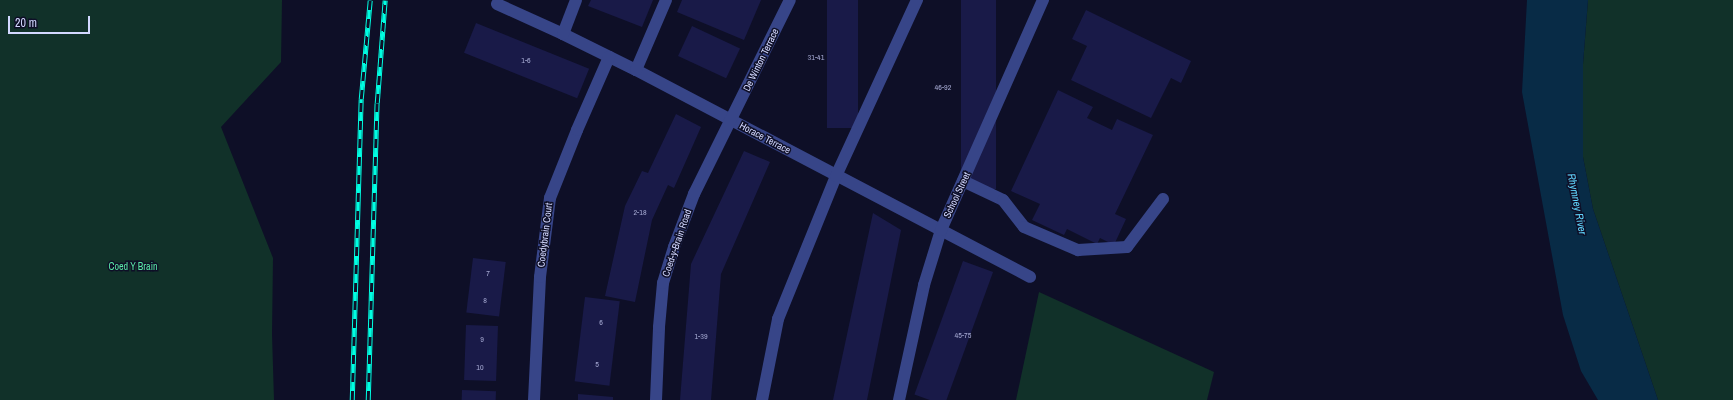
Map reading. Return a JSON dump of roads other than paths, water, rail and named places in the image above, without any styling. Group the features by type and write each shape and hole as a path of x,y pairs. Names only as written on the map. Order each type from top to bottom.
{"street":[{"path":"563,34 576,0"},
{"path":"636,70 666,0"},
{"name":"De Winton Terrace","path":"732,120 790,0"},
{"path":"762,400 778,319 836,176 916,0"},
{"name":"School Street","path":"899,400 924,285 941,230 1043,0"},
{"name":"Horace Terrace","path":"497,4 563,34 636,70 1030,277"},
{"name":"Coedybrain Court","path":"534,400 540,277 550,198 577,130 609,57"},
{"name":"Coed-y-Brain Road","path":"656,400 659,327 663,283 674,247 694,194 732,120"},
{"path":"963,181 1003,200 1024,227 1078,250 1127,247 1163,199"}],"water":[{"name":"Rhymney River","path":"1527,0 1588,0 1583,64 1583,157 1593,209 1658,400 1598,400 1581,371 1563,315 1522,92"}],"railway":[{"path":"352,400 361,99 370,0"},
{"path":"368,400 377,103 385,0"}],"park label":[{"name":"Coed Y Brain","path":"133,267"}]}
